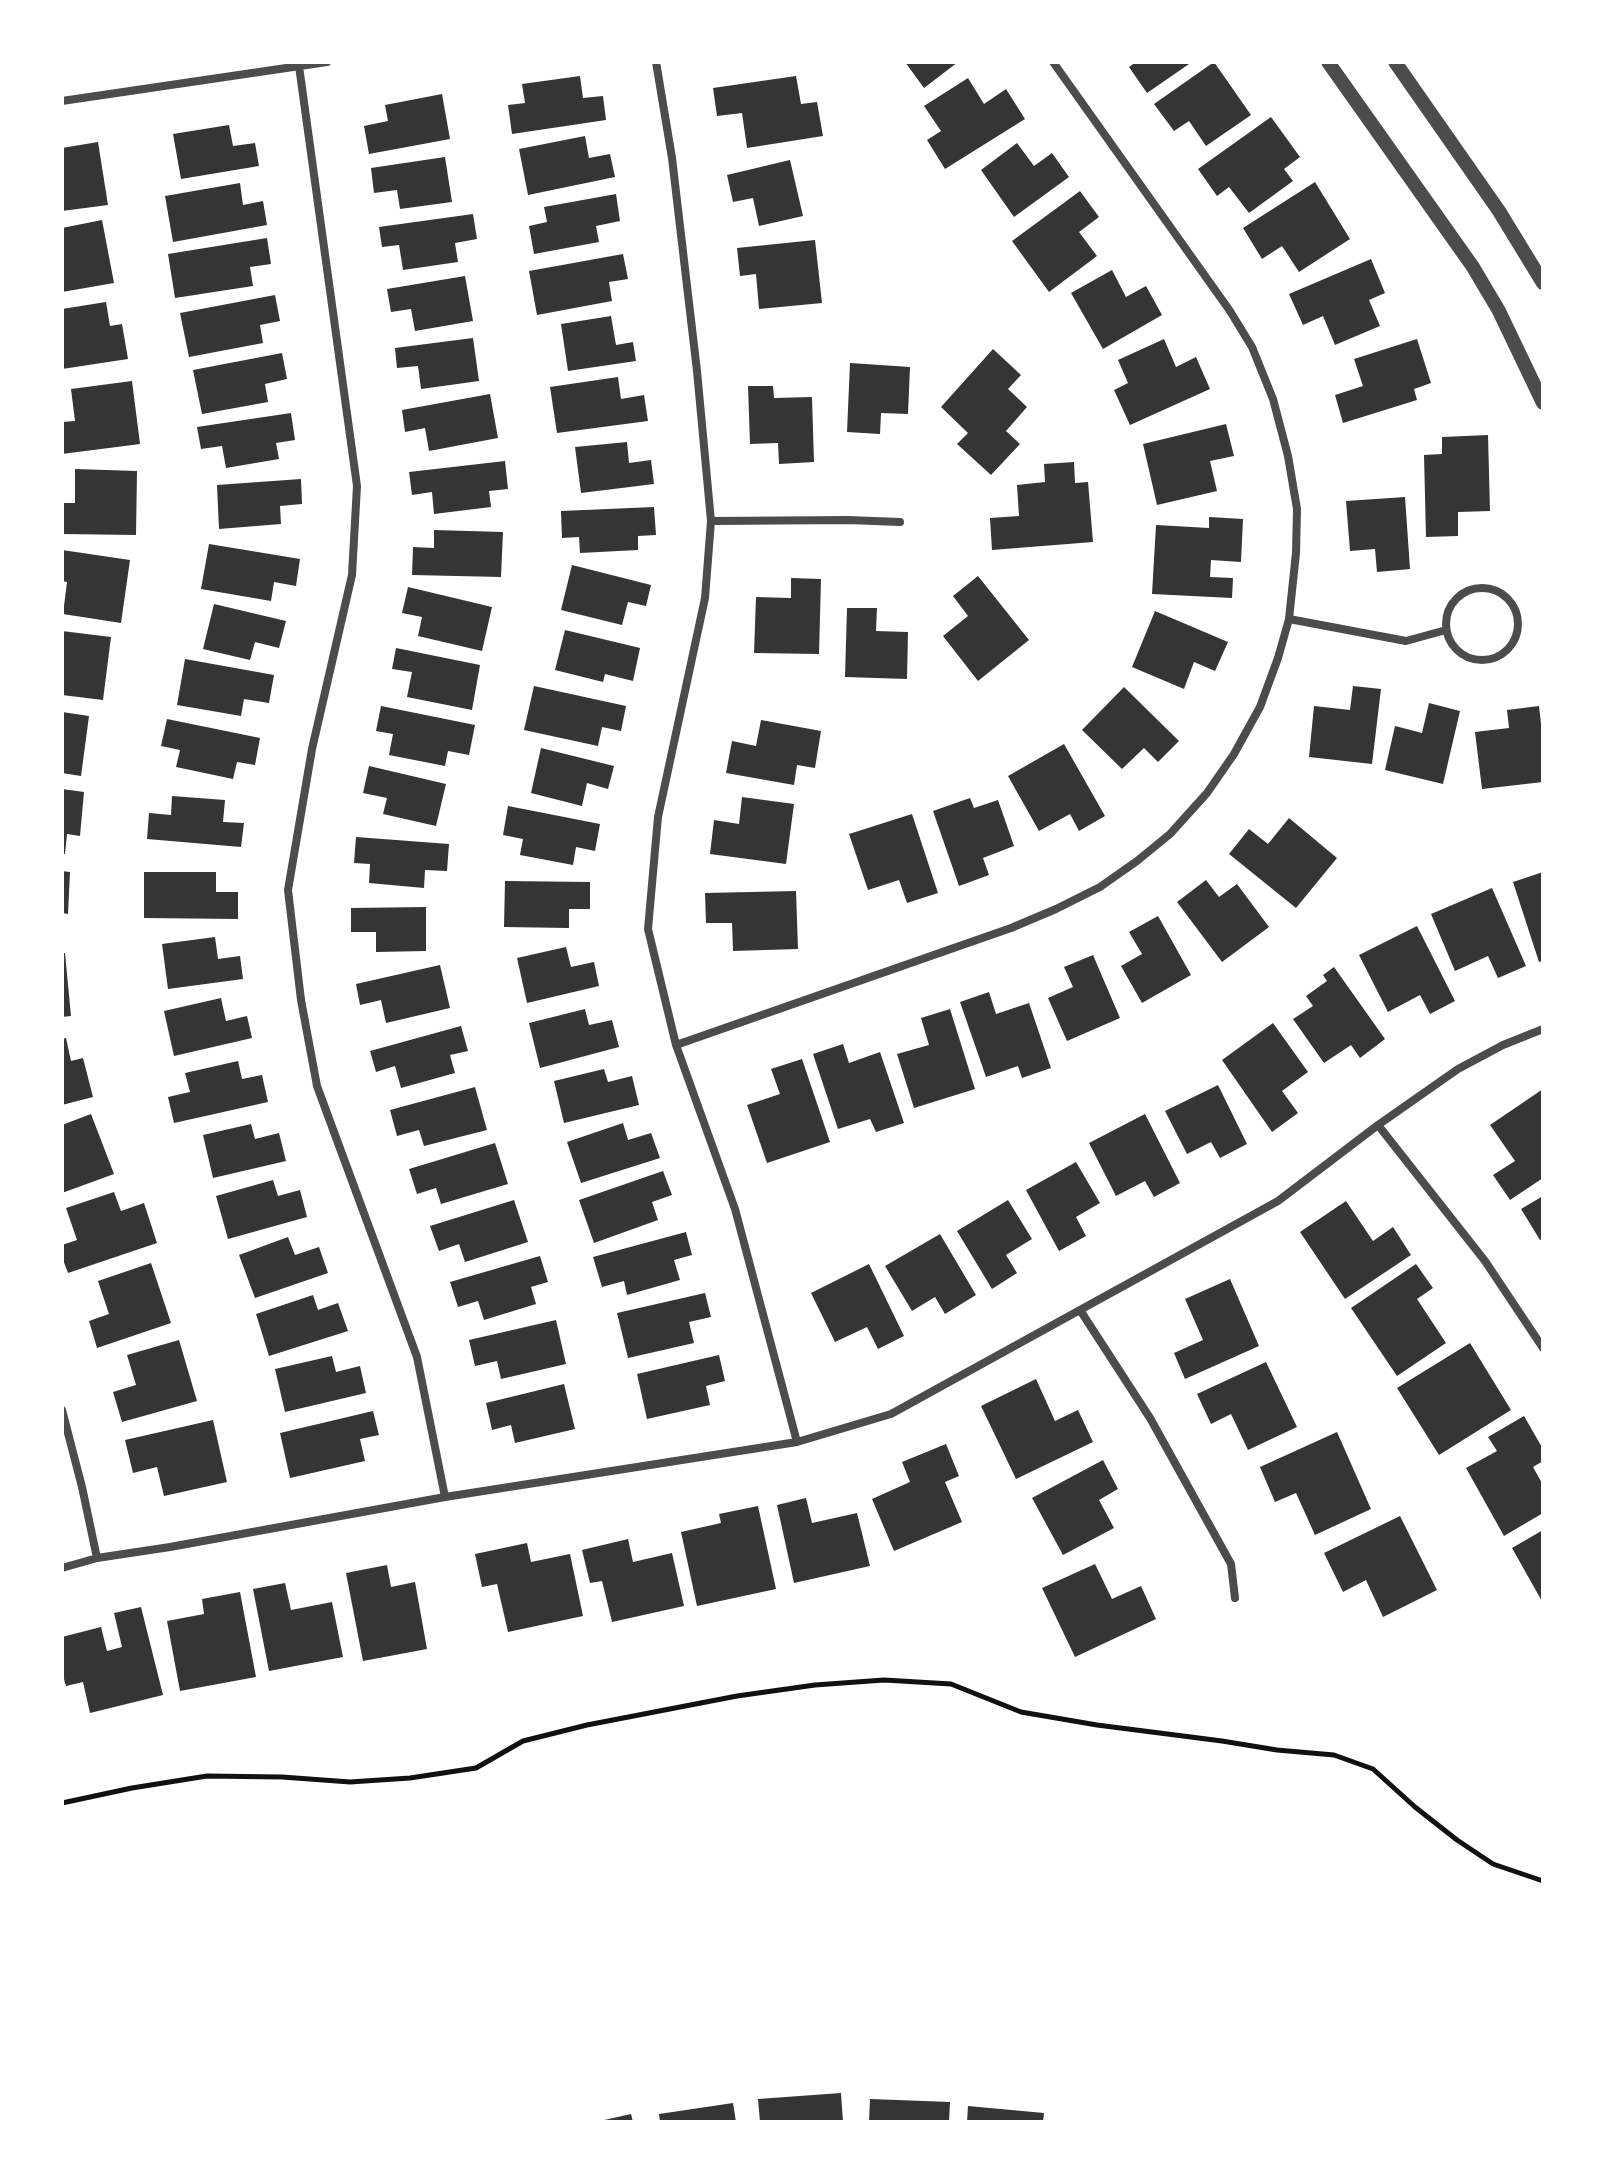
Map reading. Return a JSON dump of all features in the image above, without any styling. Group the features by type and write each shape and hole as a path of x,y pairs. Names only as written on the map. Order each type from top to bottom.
{"street":[{"path":"62,101 327,62"},
{"path":"656,62 672,158 711,521 705,598 658,817 648,929 676,1045 735,1209 797,1442"},
{"path":"676,1045 1011,928 1100,887 1170,834 1207,793 1234,754 1260,707 1289,619 1296,553 1297,509 1288,456 1273,399 1252,347 1230,311 1053,62"},
{"path":"1328,62 1473,267 1499,311 1543,403"},
{"path":"1395,62 1499,211 1543,283"},
{"path":"299,66 357,486 352,575 312,749 288,890 301,1000 317,1086 417,1357 445,1497"},
{"path":"711,521 900,522"},
{"path":"1470,590 1494,591 1505,597 1517,619 1514,641 1491,659 1462,655 1446,630 1446,617 1451,606 1459,596 1470,590"},
{"path":"1289,619 1406,641 1446,630"},
{"path":"62,1568 97,1558 445,1497 797,1442 891,1414 1278,1201 1458,1069 1503,1045 1543,1029"},
{"path":"1378,1125 1485,1261 1543,1348"},
{"path":"1080,1310 1150,1418 1231,1564 1235,1598"},
{"path":"62,1410 97,1558"}],"path":[{"path":"62,1803 207,1776 350,1782 410,1778 476,1768 523,1741 587,1725 737,1696 815,1685 884,1680 951,1684 1021,1712 1097,1725 1334,1755 1373,1769 1415,1807 1493,1864 1543,1881"}],"building":[{"path":"905,62 958,62 924,88"},
{"path":"1136,62 1192,62 1147,93 1129,67"},
{"path":"1214,62 1251,115 1206,146 1189,121 1174,131 1154,104"},
{"path":"580,76 583,98 603,96 606,120 512,134 508,105 525,103 522,84"},
{"path":"796,76 801,104 817,102 823,136 747,148 742,113 717,116 713,88"},
{"path":"968,78 984,104 1006,89 1025,119 945,169 927,140 941,131 924,106"},
{"path":"442,94 450,139 369,154 364,126 388,121 385,105"},
{"path":"1271,117 1300,157 1284,169 1293,181 1249,213 1229,187 1217,196 1198,169"},
{"path":"229,125 233,146 255,143 259,166 181,179 173,134"},
{"path":"585,136 589,158 610,154 615,177 528,195 519,149"},
{"path":"98,142 108,205 62,211 62,148"},
{"path":"1017,143 1034,166 1052,153 1069,177 1014,217 981,170"},
{"path":"445,157 452,202 400,209 397,190 374,193 371,168"},
{"path":"790,160 803,216 759,226 753,198 733,202 727,175"},
{"path":"1315,182 1350,239 1299,272 1282,246 1262,259 1243,228"},
{"path":"240,183 243,205 263,201 267,225 173,242 165,196"},
{"path":"1080,191 1099,217 1079,232 1097,256 1049,292 1012,241"},
{"path":"616,194 620,221 596,226 599,242 534,254 529,226 547,222 544,207"},
{"path":"473,214 477,239 455,243 458,262 403,270 399,245 382,247 379,227"},
{"path":"102,220 114,283 62,292 62,228"},
{"path":"267,238 271,264 250,267 253,286 175,298 168,254"},
{"path":"815,240 822,303 759,309 756,274 740,276 737,248"},
{"path":"623,254 628,279 609,282 612,301 537,315 529,271"},
{"path":"1371,259 1385,293 1369,300 1380,326 1335,345 1323,316 1303,325 1289,294"},
{"path":"1112,270 1126,297 1146,286 1162,315 1103,349 1071,293"},
{"path":"465,276 473,321 415,331 411,309 391,312 387,289"},
{"path":"275,295 280,321 260,325 263,343 189,357 180,313"},
{"path":"106,302 110,326 122,324 128,359 62,369 62,309"},
{"path":"611,316 616,345 633,342 636,361 568,371 561,324"},
{"path":"473,338 479,381 421,389 418,366 397,368 395,348"},
{"path":"1164,339 1176,367 1196,357 1210,389 1130,425 1114,390 1128,383 1118,360"},
{"path":"1417,339 1431,383 1414,389 1417,400 1343,423 1335,395 1363,386 1354,359"},
{"path":"993,349 1021,375 1008,389 1027,407 1006,431 1020,444 991,475 957,444 968,433 941,407"},
{"path":"282,353 287,379 265,384 268,402 202,414 193,370"},
{"path":"850,363 910,367 908,414 881,413 880,434 847,432"},
{"path":"618,377 621,399 644,395 648,421 557,433 550,387"},
{"path":"132,381 140,444 62,454 62,422 75,421 71,389"},
{"path":"748,386 773,386 774,398 812,397 814,462 779,464 778,443 750,444"},
{"path":"490,394 498,438 429,451 425,428 405,432 402,410"},
{"path":"291,413 295,440 276,443 279,459 226,468 222,446 201,449 197,427"},
{"path":"1226,424 1234,456 1210,461 1217,491 1157,505 1143,444"},
{"path":"1488,435 1490,511 1458,512 1458,536 1426,537 1424,455 1442,454 1442,437"},
{"path":"627,442 629,463 651,460 654,484 581,493 575,447"},
{"path":"505,461 508,489 489,491 491,507 434,514 432,492 412,495 409,472"},
{"path":"1074,462 1075,483 1088,482 1093,542 992,550 990,518 1019,516 1017,485 1045,482 1044,464"},
{"path":"75,469 137,471 136,535 62,534 62,503 75,503"},
{"path":"301,479 302,504 280,506 281,524 219,529 217,485"},
{"path":"1405,497 1410,569 1377,572 1375,549 1350,551 1346,501"},
{"path":"654,507 656,535 638,536 638,550 580,553 579,537 562,538 561,511"},
{"path":"1209,517 1243,519 1241,562 1211,560 1210,577 1233,578 1232,598 1152,594 1156,525 1209,528"},
{"path":"434,530 503,532 501,577 412,575 413,547 434,548"},
{"path":"209,544 300,559 296,586 274,582 271,601 201,589"},
{"path":"62,550 130,560 121,623 63,614 67,582 62,581"},
{"path":"572,565 651,585 646,606 628,602 622,625 561,610"},
{"path":"978,576 1029,640 978,681 943,636 968,616 953,596"},
{"path":"791,578 821,579 819,654 754,653 756,597 791,598"},
{"path":"408,587 492,607 482,651 418,636 422,617 402,613"},
{"path":"214,604 286,621 279,648 255,642 250,660 203,649"},
{"path":"847,608 877,608 876,631 908,632 907,679 845,677"},
{"path":"1155,611 1228,642 1215,671 1194,662 1184,689 1132,667"},
{"path":"565,630 640,648 633,681 605,674 603,682 555,670"},
{"path":"62,631 111,637 103,700 62,695"},
{"path":"396,648 480,665 472,710 407,697 412,672 392,669"},
{"path":"185,659 274,675 269,703 244,699 241,716 177,705"},
{"path":"534,686 626,706 621,731 602,727 598,746 524,730"},
{"path":"1353,686 1381,689 1372,764 1309,757 1314,706 1350,710"},
{"path":"1124,687 1179,741 1158,762 1144,748 1122,769 1082,730"},
{"path":"1429,703 1460,711 1443,784 1385,770 1395,726 1422,733"},
{"path":"381,706 475,725 469,755 448,751 445,766 389,755 393,734 376,731"},
{"path":"1539,706 1543,782 1482,789 1475,732 1509,728 1507,710"},
{"path":"62,712 89,716 81,776 62,773"},
{"path":"167,719 260,738 255,765 237,762 233,779 176,767 180,750 161,746"},
{"path":"761,720 821,731 815,768 797,765 794,785 726,773 732,741 756,746"},
{"path":"1064,744 1105,816 1079,831 1070,814 1039,831 1008,776"},
{"path":"541,748 614,766 608,789 587,783 582,806 531,793"},
{"path":"369,766 446,784 436,826 383,814 387,798 363,793"},
{"path":"62,789 84,792 80,836 67,834 65,854 62,854"},
{"path":"172,796 225,800 223,822 244,823 241,847 147,839 149,813 171,815"},
{"path":"742,797 794,804 786,864 710,854 714,820 739,824"},
{"path":"970,798 974,808 998,800 1014,846 983,858 989,875 959,886 933,811"},
{"path":"508,806 600,824 595,851 576,847 573,865 520,855 523,839 503,835"},
{"path":"912,814 938,893 907,903 899,880 868,890 849,834"},
{"path":"1289,818 1337,858 1296,908 1229,854 1249,829 1268,844"},
{"path":"356,837 449,844 447,871 425,870 424,888 369,883 370,864 354,863"},
{"path":"62,871 70,872 68,914 62,913"},
{"path":"144,872 216,872 216,892 238,892 238,919 144,918"},
{"path":"1543,872 1543,961 1539,962 1513,882"},
{"path":"1206,880 1219,897 1237,884 1269,927 1222,962 1177,902"},
{"path":"505,881 590,882 590,909 569,909 569,928 504,927"},
{"path":"1492,888 1526,966 1498,978 1488,956 1455,971 1431,914"},
{"path":"796,891 798,949 733,951 732,923 706,923 705,893"},
{"path":"426,907 426,951 376,952 376,932 351,932 351,908"},
{"path":"1158,916 1191,975 1142,1003 1121,966 1142,954 1129,932"},
{"path":"1417,926 1455,1001 1430,1014 1420,995 1388,1012 1359,955"},
{"path":"215,937 218,959 240,956 243,979 168,989 162,944"},
{"path":"566,947 571,967 594,962 599,986 527,1003 517,958"},
{"path":"62,953 65,953 71,1016 62,1017"},
{"path":"1093,955 1120,1018 1067,1041 1048,998 1073,987 1064,967"},
{"path":"440,965 450,1008 386,1023 381,1000 360,1005 356,984"},
{"path":"1334,967 1385,1039 1360,1058 1351,1045 1324,1063 1293,1019 1313,1006 1306,996 1327,981 1323,975"},
{"path":"989,992 996,1014 1029,1003 1051,1068 1022,1078 1018,1066 986,1077 960,1002"},
{"path":"221,998 226,1021 247,1016 252,1038 174,1056 164,1011"},
{"path":"585,1009 589,1025 612,1020 619,1047 540,1068 529,1023"},
{"path":"950,1009 975,1089 914,1108 897,1054 929,1045 921,1018"},
{"path":"1273,1023 1308,1072 1282,1091 1298,1113 1272,1132 1222,1060"},
{"path":"461,1026 468,1051 450,1055 455,1073 401,1088 395,1066 376,1072 370,1051"},
{"path":"66,1038 71,1061 83,1058 93,1097 62,1105 62,1039"},
{"path":"843,1044 849,1063 880,1052 904,1123 876,1132 870,1119 838,1129 813,1054"},
{"path":"802,1059 830,1142 767,1163 747,1105 780,1094 771,1069"},
{"path":"238,1061 242,1079 262,1075 268,1102 174,1123 168,1097 190,1092 185,1073"},
{"path":"604,1069 608,1082 632,1076 639,1105 564,1123 554,1081"},
{"path":"1218,1085 1247,1144 1220,1158 1211,1142 1187,1154 1165,1111"},
{"path":"475,1087 487,1130 424,1146 419,1130 397,1136 390,1110"},
{"path":"1543,1089 1543,1178 1510,1200 1493,1175 1515,1161 1490,1125"},
{"path":"91,1114 114,1174 62,1193 62,1125"},
{"path":"1145,1114 1180,1183 1154,1197 1145,1181 1116,1196 1089,1143"},
{"path":"623,1123 628,1140 651,1133 660,1158 581,1183 567,1142"},
{"path":"251,1124 255,1139 279,1133 286,1161 213,1178 203,1135"},
{"path":"495,1143 508,1184 441,1204 436,1188 417,1194 409,1169"},
{"path":"1076,1162 1100,1203 1076,1217 1086,1236 1059,1251 1026,1190"},
{"path":"663,1171 672,1195 652,1202 658,1220 594,1243 579,1200"},
{"path":"273,1180 278,1196 300,1190 307,1217 228,1239 216,1196"},
{"path":"114,1192 121,1211 144,1203 157,1243 68,1273 62,1257 62,1245 77,1240 66,1208"},
{"path":"1543,1196 1543,1239 1540,1240 1521,1209"},
{"path":"514,1200 528,1242 465,1262 459,1244 439,1251 430,1226"},
{"path":"1008,1200 1032,1239 1006,1255 1017,1273 992,1289 957,1231"},
{"path":"1346,1201 1373,1241 1393,1227 1411,1255 1345,1299 1300,1232"},
{"path":"686,1232 692,1255 674,1260 680,1280 627,1295 624,1281 602,1287 593,1257"},
{"path":"940,1234 976,1295 945,1314 935,1297 912,1311 885,1266"},
{"path":"288,1237 295,1255 319,1247 328,1273 255,1298 239,1255"},
{"path":"540,1256 548,1282 531,1287 536,1304 484,1320 478,1301 458,1307 450,1282"},
{"path":"151,1263 171,1323 97,1348 89,1321 109,1314 98,1281"},
{"path":"869,1264 904,1336 878,1349 867,1327 835,1342 811,1293"},
{"path":"1416,1264 1433,1288 1417,1299 1446,1343 1397,1376 1351,1308"},
{"path":"1230,1279 1259,1346 1185,1379 1174,1353 1203,1340 1185,1299"},
{"path":"705,1293 711,1317 689,1322 694,1343 628,1358 617,1313"},
{"path":"313,1295 318,1310 338,1303 348,1331 269,1356 256,1314"},
{"path":"556,1320 566,1364 501,1379 497,1361 475,1366 469,1340"},
{"path":"179,1340 197,1401 122,1422 113,1392 136,1385 127,1355"},
{"path":"1470,1343 1511,1410 1439,1455 1397,1388"},
{"path":"719,1355 725,1381 706,1386 710,1405 647,1419 637,1374"},
{"path":"332,1356 336,1372 360,1366 366,1393 285,1412 275,1369"},
{"path":"1266,1362 1297,1427 1248,1450 1231,1414 1211,1424 1197,1394"},
{"path":"1036,1379 1055,1421 1078,1410 1093,1442 1016,1479 981,1406"},
{"path":"564,1384 575,1429 515,1443 511,1425 492,1430 486,1403"},
{"path":"373,1411 379,1435 360,1439 365,1461 290,1478 280,1433"},
{"path":"1524,1416 1543,1449 1543,1461 1533,1467 1543,1485 1543,1513 1504,1536 1466,1468 1497,1451 1488,1437"},
{"path":"213,1420 227,1482 164,1496 157,1467 133,1473 125,1440"},
{"path":"1337,1432 1371,1509 1315,1535 1296,1493 1275,1502 1260,1467"},
{"path":"946,1444 959,1476 945,1482 962,1522 894,1551 872,1499 910,1482 902,1462"},
{"path":"1103,1460 1118,1489 1099,1500 1114,1528 1063,1555 1032,1498"},
{"path":"806,1498 812,1523 857,1513 870,1566 794,1583 777,1505"},
{"path":"758,1506 776,1589 697,1606 681,1532 721,1523 719,1514"},
{"path":"1400,1516 1437,1590 1383,1617 1366,1580 1343,1592 1324,1553"},
{"path":"1543,1530 1543,1603 1512,1548"},
{"path":"628,1539 633,1562 672,1553 684,1606 612,1622 602,1581 590,1583 582,1550"},
{"path":"527,1543 531,1562 570,1554 583,1616 508,1632 497,1584 482,1587 475,1554"},
{"path":"1095,1564 1112,1599 1141,1586 1156,1619 1075,1657 1042,1588"},
{"path":"387,1565 391,1587 415,1582 427,1649 363,1661 346,1573"},
{"path":"285,1583 291,1610 332,1602 343,1657 269,1671 253,1589"},
{"path":"240,1592 256,1677 180,1691 167,1621 204,1614 202,1599"},
{"path":"141,1607 163,1695 90,1713 83,1682 66,1686 62,1672 62,1637 101,1627 107,1651 122,1647 114,1613"},
{"path":"841,2093 843,2122 760,2122 758,2099"},
{"path":"870,2099 950,2102 949,2122 869,2122"},
{"path":"733,2103 736,2122 660,2122 659,2114"},
{"path":"968,2106 1044,2113 1043,2122 967,2122"},
{"path":"631,2114 633,2122 600,2122 600,2121"}]}
